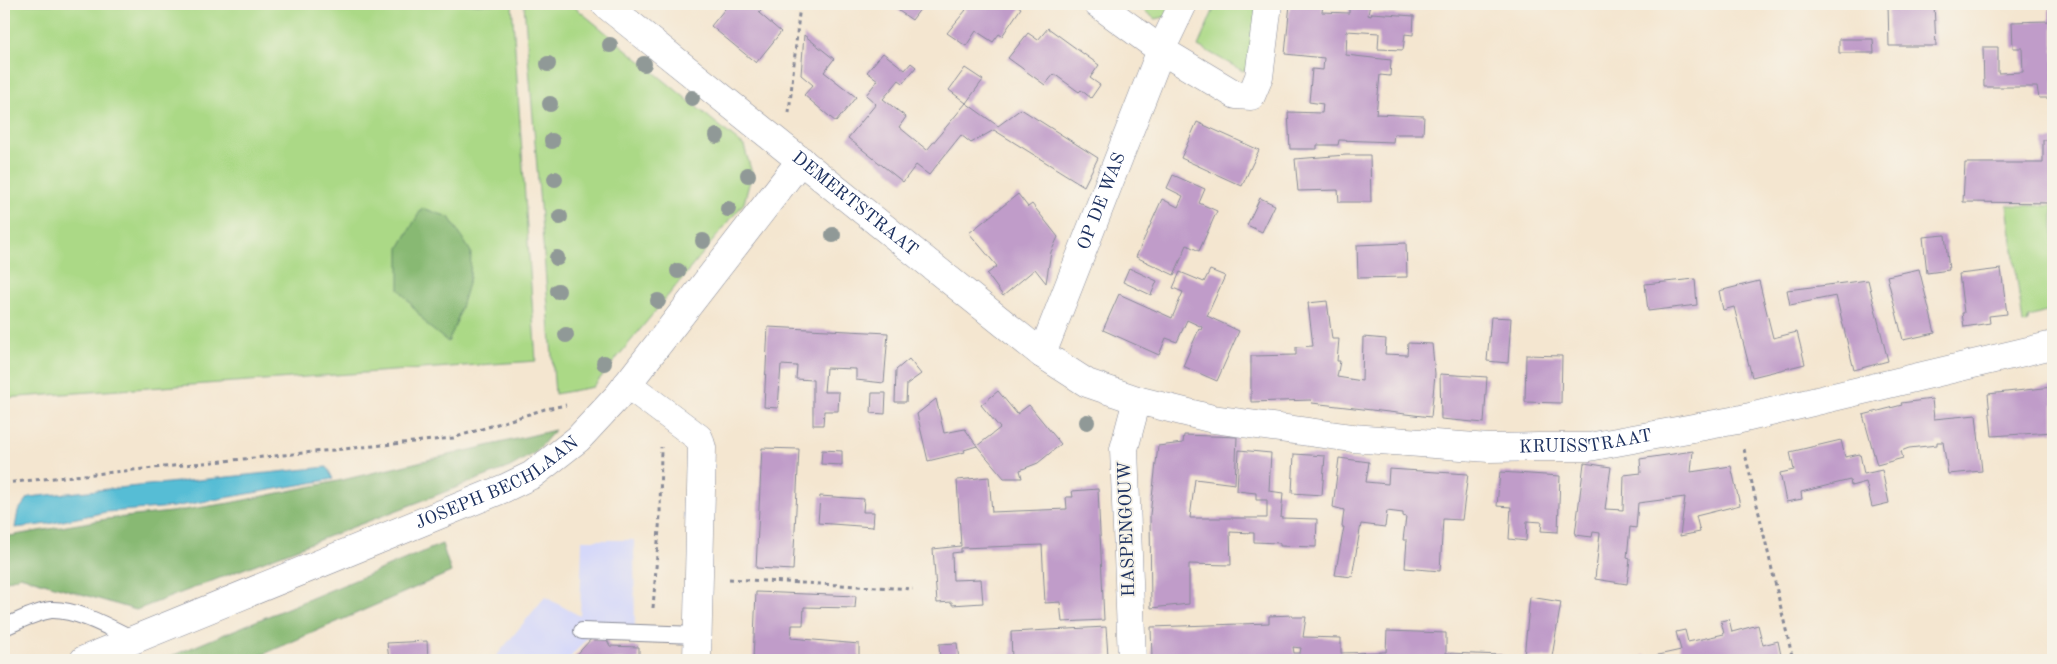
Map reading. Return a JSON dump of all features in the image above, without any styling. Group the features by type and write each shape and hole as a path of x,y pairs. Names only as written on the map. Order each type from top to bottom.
{"street":[{"name":"DEMERTSTRAAT","path":"605,4 1042,354 1087,383 1125,396"},
{"path":"1100,4 1161,50 1236,95 1251,96 1259,76 1268,4"},
{"name":"OP DE WAS","path":"1042,354 1161,50 1183,4"},
{"name":"JOSEPH BECHLAAN","path":"84,660 505,488 532,475 578,439 627,384 793,154"},
{"name":"KRUISSTRAAT","path":"1125,396 1213,419 1352,438 1489,448 1589,447 1737,420 2053,345"},
{"path":"627,384 699,438 702,448 697,648"},
{"name":"HASPENGOUW","path":"1125,396 1124,449 1132,660"}],"lane":[{"path":"4,627 51,610 65,611 91,619 135,640"},
{"path":"582,631 651,633 697,648"}],"path":[{"path":"793,154 800,4"},
{"path":"4,483 452,438 545,409 572,404"},
{"path":"651,633 660,515 660,442"},
{"path":"1742,442 1793,660"},
{"path":"698,577 913,589"}],"shaded area":[{"path":"582,540 634,540 635,640 589,636 568,660 493,660 545,597 580,616"}],"green space":[{"path":"4,4 512,4 536,361 4,398"},
{"path":"524,4 571,4 744,146 752,173 744,203 593,387 555,394"},
{"path":"1136,4 1175,4 1170,16 1155,19"},
{"path":"1216,4 1257,4 1251,66 1243,71 1198,46"},
{"path":"2007,205 2053,206 2053,310 2029,317 2027,323 2023,324"},
{"path":"422,208 449,217 471,252 470,277 456,324 448,342 429,327 399,289 399,248"},
{"path":"555,430 536,452 510,467 136,610 20,576 4,582 4,537 107,519 230,503 338,481"},
{"path":"442,544 451,572 250,660 162,660"}],"water":[{"path":"327,467 333,479 173,507 106,512 48,524 15,528 18,511 29,497"}],"building":[{"path":"729,4 766,5 759,13 781,32 756,63 711,26"},
{"path":"895,4 924,4 912,20 899,11 894,6"},
{"path":"958,4 1015,4 1021,8 1002,36 999,34 993,42 976,31 966,46 947,33 966,10"},
{"path":"1290,4 1323,5 1322,12 1349,13 1349,4 1370,4 1368,15 1371,16 1372,13 1414,16 1413,35 1405,34 1403,50 1378,49 1379,33 1347,31 1346,55 1391,60 1390,76 1380,75 1376,114 1424,116 1423,134 1394,134 1393,142 1339,140 1338,145 1317,145 1317,149 1290,149 1288,112 1322,113 1323,104 1309,102 1312,69 1323,70 1324,58 1285,54"},
{"path":"1888,4 1934,4 1936,46 1889,46"},
{"path":"2049,4 2053,4 2053,98 2039,98 2037,87 1984,87 1983,47 1998,47 1998,73 2023,72 2022,48 2013,48 2012,22 2049,21"},
{"path":"1048,28 1099,65 1090,78 1100,85 1091,98 1054,74 1045,85 1008,58 1028,33 1038,40"},
{"path":"804,35 834,59 824,72 856,97 836,122 804,95 813,85 801,75"},
{"path":"1839,39 1873,39 1874,53 1839,53"},
{"path":"883,53 905,70 911,63 916,67 903,83 899,80 883,99 906,117 899,127 927,150 966,103 998,126 1021,109 1098,158 1084,186 994,130 971,143 961,135 929,175 916,165 903,182 848,138 876,104 866,95 878,80 867,72"},
{"path":"965,68 983,80 966,103 949,90"},
{"path":"1197,122 1259,150 1242,186 1181,158"},
{"path":"2043,140 2053,140 2053,203 1963,202 1965,163 2043,163"},
{"path":"1370,155 1371,202 1339,202 1338,190 1298,191 1295,159"},
{"path":"1173,175 1205,189 1199,203 1217,211 1199,251 1187,245 1174,275 1136,257 1162,199 1178,207 1183,196 1167,188"},
{"path":"1018,194 1028,207 1032,204 1058,237 1051,252 1046,283 1035,269 1003,296 987,274 997,266 969,233"},
{"path":"1260,198 1275,205 1262,232 1247,225"},
{"path":"1945,235 1949,270 1927,273 1923,237"},
{"path":"1406,243 1407,277 1358,278 1357,245"},
{"path":"1129,268 1157,281 1151,295 1123,282"},
{"path":"1919,269 1935,333 1903,340 1887,276"},
{"path":"2001,269 2007,314 1989,316 1990,323 1964,327 1959,274"},
{"path":"1210,270 1225,276 1207,316 1239,331 1217,381 1183,366 1199,329 1201,330 1202,327 1187,320 1177,342 1166,338 1159,355 1103,330 1119,294 1172,318 1183,292 1173,288 1180,272 1204,282"},
{"path":"1695,279 1697,305 1648,311 1645,284"},
{"path":"1868,280 1888,361 1854,370 1836,296 1790,305 1787,290"},
{"path":"1759,281 1773,338 1797,332 1805,364 1752,377 1734,307 1723,310 1719,291"},
{"path":"1327,301 1332,339 1339,339 1337,361 1340,361 1337,377 1362,381 1363,337 1386,339 1385,354 1407,355 1408,343 1432,344 1435,374 1431,417 1312,403 1311,400 1251,402 1251,356 1296,355 1296,347 1313,346 1308,303"},
{"path":"1491,317 1511,318 1508,363 1487,361"},
{"path":"768,327 888,333 884,383 856,380 856,369 826,368 824,392 839,392 838,411 824,411 823,425 813,425 813,380 796,379 797,366 781,365 778,408 764,407"},
{"path":"1526,355 1562,356 1561,403 1525,402"},
{"path":"909,359 921,374 907,384 906,402 895,402 896,370"},
{"path":"1440,374 1487,377 1484,423 1441,419"},
{"path":"2053,387 2053,432 1992,436 1988,394"},
{"path":"998,391 1017,414 1029,405 1061,444 1038,463 1020,470 1022,478 1004,478 977,446 1000,428 981,405"},
{"path":"872,393 886,393 885,414 871,413"},
{"path":"936,399 944,433 965,429 977,446 964,450 965,452 928,461 917,414"},
{"path":"1932,399 1934,419 1976,415 1982,471 1948,474 1943,442 1937,442 1937,445 1909,448 1901,451 1903,458 1877,465 1863,415 1902,405 1901,403"},
{"path":"1184,435 1237,437 1235,484 1195,479 1190,518 1267,518 1267,500 1256,500 1256,493 1237,491 1239,450 1271,453 1269,491 1283,493 1281,518 1317,519 1316,547 1280,546 1280,543 1254,542 1254,533 1230,532 1231,565 1189,564 1189,604 1151,608 1150,515 1158,446 1183,443"},
{"path":"1841,440 1845,457 1860,454 1864,474 1882,470 1889,503 1872,507 1866,482 1851,486 1850,480 1801,492 1802,499 1786,502 1780,473 1794,470 1790,452"},
{"path":"762,448 799,449 793,570 756,568"},
{"path":"822,450 842,451 842,465 821,464"},
{"path":"1693,451 1691,472 1731,466 1740,505 1696,516 1700,532 1680,536 1685,497 1638,503 1636,528 1630,527 1627,558 1630,559 1627,584 1595,579 1600,533 1593,532 1592,537 1575,535 1584,463 1611,467 1605,509 1623,510 1624,475 1641,473 1640,459"},
{"path":"1294,454 1325,456 1322,495 1292,493"},
{"path":"1339,458 1369,462 1366,482 1388,484 1389,469 1468,474 1462,520 1443,519 1440,571 1405,568 1407,540 1403,540 1406,517 1403,516 1403,513 1387,511 1385,527 1361,524 1352,577 1335,575 1344,527 1342,527 1344,510 1333,507"},
{"path":"1500,472 1560,476 1558,532 1541,531 1542,522 1527,521 1526,541 1509,539 1511,507 1497,506"},
{"path":"989,477 992,512 1067,509 1066,497 1073,497 1072,491 1098,489 1104,620 1062,622 1060,602 1045,603 1042,545 961,548 961,552 952,553 953,580 981,579 983,603 952,605 952,602 937,603 933,549 961,546 957,480"},
{"path":"820,496 864,499 863,512 874,512 873,527 818,523"},
{"path":"756,592 856,596 855,608 804,607 803,625 792,625 791,638 859,644 859,660 753,660"},
{"path":"1530,597 1561,602 1552,657 1524,657"},
{"path":"1292,615 1292,617 1306,617 1303,637 1341,638 1341,653 1386,652 1387,631 1446,633 1446,653 1503,655 1503,660 1152,660 1151,627 1269,623 1269,616","holes":["1293,647 1301,648 1300,653 1294,653"]},
{"path":"1729,619 1732,632 1758,625 1763,645 1778,641 1782,660 1654,660 1658,655 1681,650 1676,632 1685,630 1688,642 1724,634 1721,621"},
{"path":"1106,627 1108,656 1079,658 1079,660 1012,660 1011,632"},
{"path":"592,638 607,640 610,646 639,647 639,660 572,660"},
{"path":"427,641 428,660 389,660 387,643"},
{"path":"957,643 959,660 940,660 939,644"},
{"path":"1644,655 1650,660 1639,660"}]}
